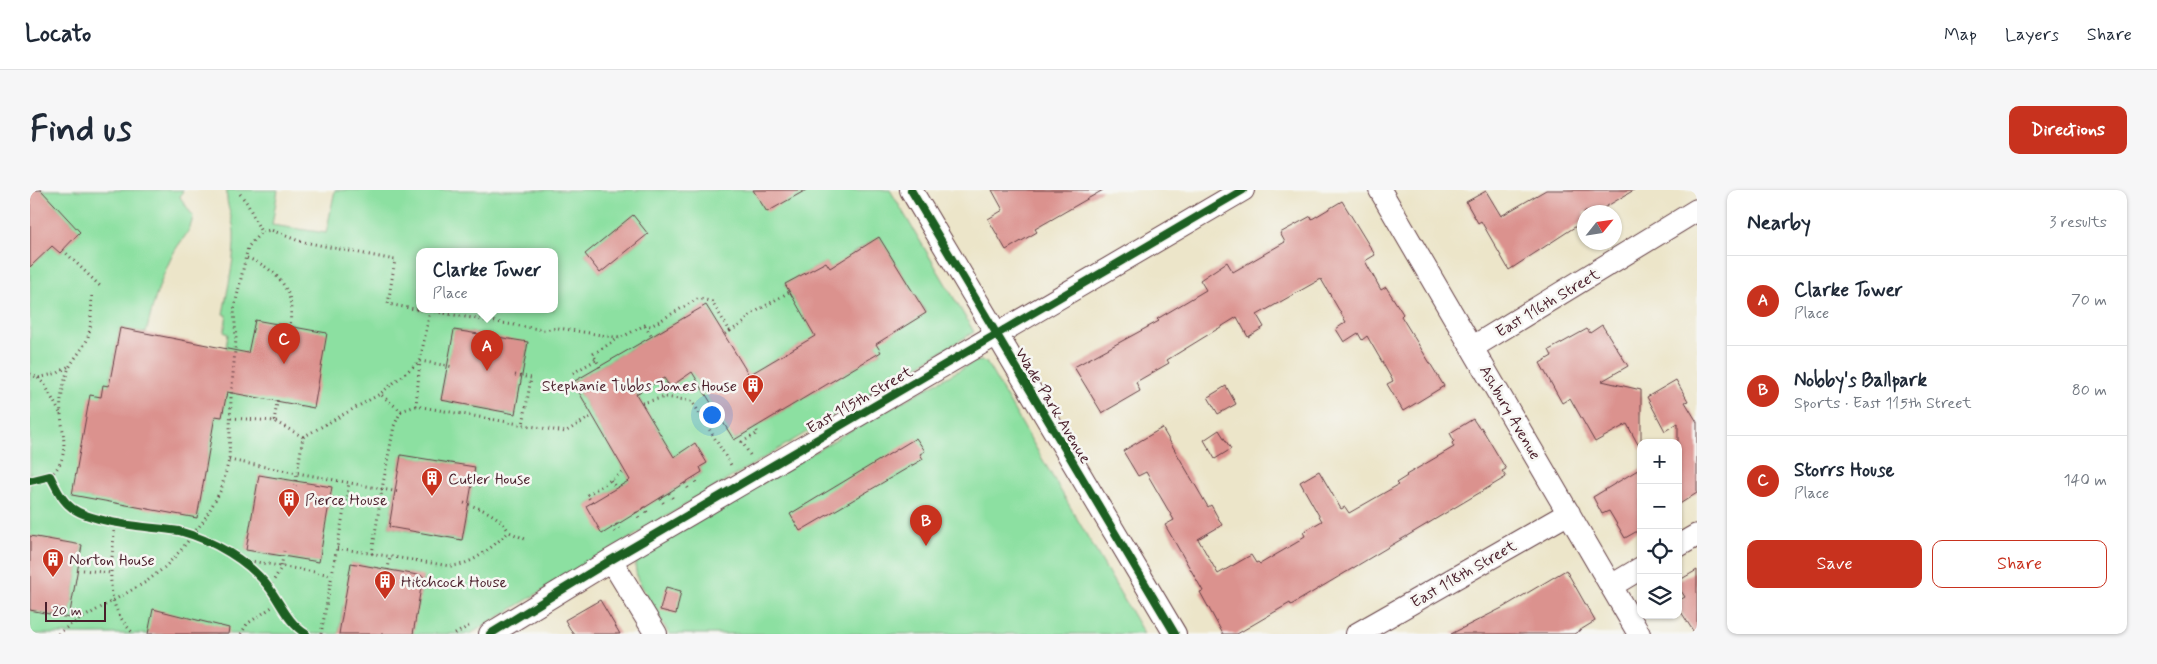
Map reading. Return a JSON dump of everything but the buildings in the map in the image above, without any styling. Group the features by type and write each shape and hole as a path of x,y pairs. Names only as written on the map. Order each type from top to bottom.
{"street":[{"name":"Wade Park Avenue","path":"911,190 1175,634"},
{"name":"East 115th Street","path":"490,634 611,560 1243,190"},
{"name":"Ashbury Avenue","path":"1380,190 1639,634"},
{"name":"East 116th Street","path":"1473,347 1697,210"},
{"name":"East 118th Street","path":"1357,634 1569,513"},
{"path":"1682,544 1697,535"},
{"path":"611,560 656,634"},
{"path":"1611,586 1637,570"}],"path":[{"path":"240,194 247,203 261,232"},
{"path":"58,634 70,625 146,582 165,567 204,520 221,490 229,460 236,339 234,310 247,258 248,246 261,232 271,230 299,242 395,260 388,304 416,309"},
{"path":"63,250 100,286"},
{"path":"247,258 266,266 284,287 291,305 290,332"},
{"path":"725,334 745,322 750,315 789,292"},
{"path":"38,378 58,373 70,366 80,353 87,338 92,294"},
{"path":"600,367 593,354 645,325 651,326 699,298 712,302 730,331"},
{"path":"416,406 420,361 430,313"},
{"path":"442,313 544,330 558,328 620,338"},
{"path":"673,313 678,321"},
{"path":"645,325 652,336"},
{"path":"573,374 596,360"},
{"path":"295,486 304,437 380,394 420,361 454,367"},
{"path":"49,479 58,468 63,453 64,434 61,401 70,366"},
{"path":"30,374 38,378 45,385 61,416"},
{"path":"515,375 531,378 523,425"},
{"path":"665,397 667,383"},
{"path":"380,394 401,411"},
{"path":"274,421 278,397"},
{"path":"642,403 665,397 692,401 733,468"},
{"path":"372,554 394,426 401,411 416,406 565,432 592,416"},
{"path":"224,408 231,409"},
{"path":"231,418 274,421 304,437"},
{"path":"751,457 742,442 758,433 755,428"},
{"path":"229,460 400,492"},
{"path":"592,503 587,495 625,472"},
{"path":"694,477 700,488"},
{"path":"611,480 616,488"},
{"path":"686,482 691,492"},
{"path":"321,634 349,483"},
{"path":"669,493 674,502"},
{"path":"464,503 496,516 506,525 510,532 525,539"},
{"path":"105,520 123,523"},
{"path":"114,521 111,573 113,602 116,611 134,634"},
{"path":"337,548 450,566 462,565 474,560 510,532"},
{"path":"283,611 266,585 281,568 284,551"},
{"path":"387,575 390,557"},
{"path":"236,558 281,568 332,575"},
{"path":"236,558 251,570"},
{"path":"84,570 111,573"},
{"path":"241,634 247,624 278,603"}],"green space":[{"path":"30,190 183,190 180,197 193,216 192,223 175,250 163,275 146,333 120,328 109,386 101,397 73,495 197,517 215,416 222,417 225,399 219,398 228,334 224,332 227,315 223,314 231,273 234,242 227,190 278,190 272,225 326,233 335,190 890,190 974,332 470,634 413,634 415,619 412,606 418,607 423,576 351,563 346,594 349,607 343,606 339,634 30,634 30,610 69,618 82,546 30,536 30,255 36,261 52,246 60,253 80,232 55,205","holes":["633,215 648,234 600,273 585,254","879,237 926,312 898,330 851,254","826,262 881,352 734,440 687,364 680,368 685,377 670,387 664,378 629,383 674,457 696,445 706,463 700,467 702,473 616,524 586,506 630,480 573,382 706,305 758,392 761,368 800,345 811,362 825,353 785,284","455,330 482,334 482,340 528,343 523,370 518,372 520,386 514,414 441,400 445,373 453,375 449,358","401,455 475,468 462,540 432,536 432,528 420,526 419,533 389,527","259,475 289,480 324,531 319,562 290,557 277,550 276,556 246,550"]},
{"path":"974,362 986,362 1144,634 669,634 637,578 635,565 640,556 848,432"}],"cycle path":[{"path":"911,190 1175,634"},
{"path":"490,634 611,560 1243,190"},
{"path":"30,481 50,476 68,505 94,518 123,524 179,531 229,552 252,569 270,589 294,624 306,634"}],"place":[{"name":"Storrs House","path":"284,364"},
{"name":"Clarke Tower","path":"487,371"},
{"name":"Stephanie Tubbs Jones House","path":"753,404"},
{"name":"Cutler House","path":"432,497"},
{"name":"Pierce House","path":"289,518"},
{"name":"Nobby's Ballpark","path":"926,546"},
{"name":"Norton House","path":"53,578"},
{"name":"Hitchcock House","path":"385,600"}]}
